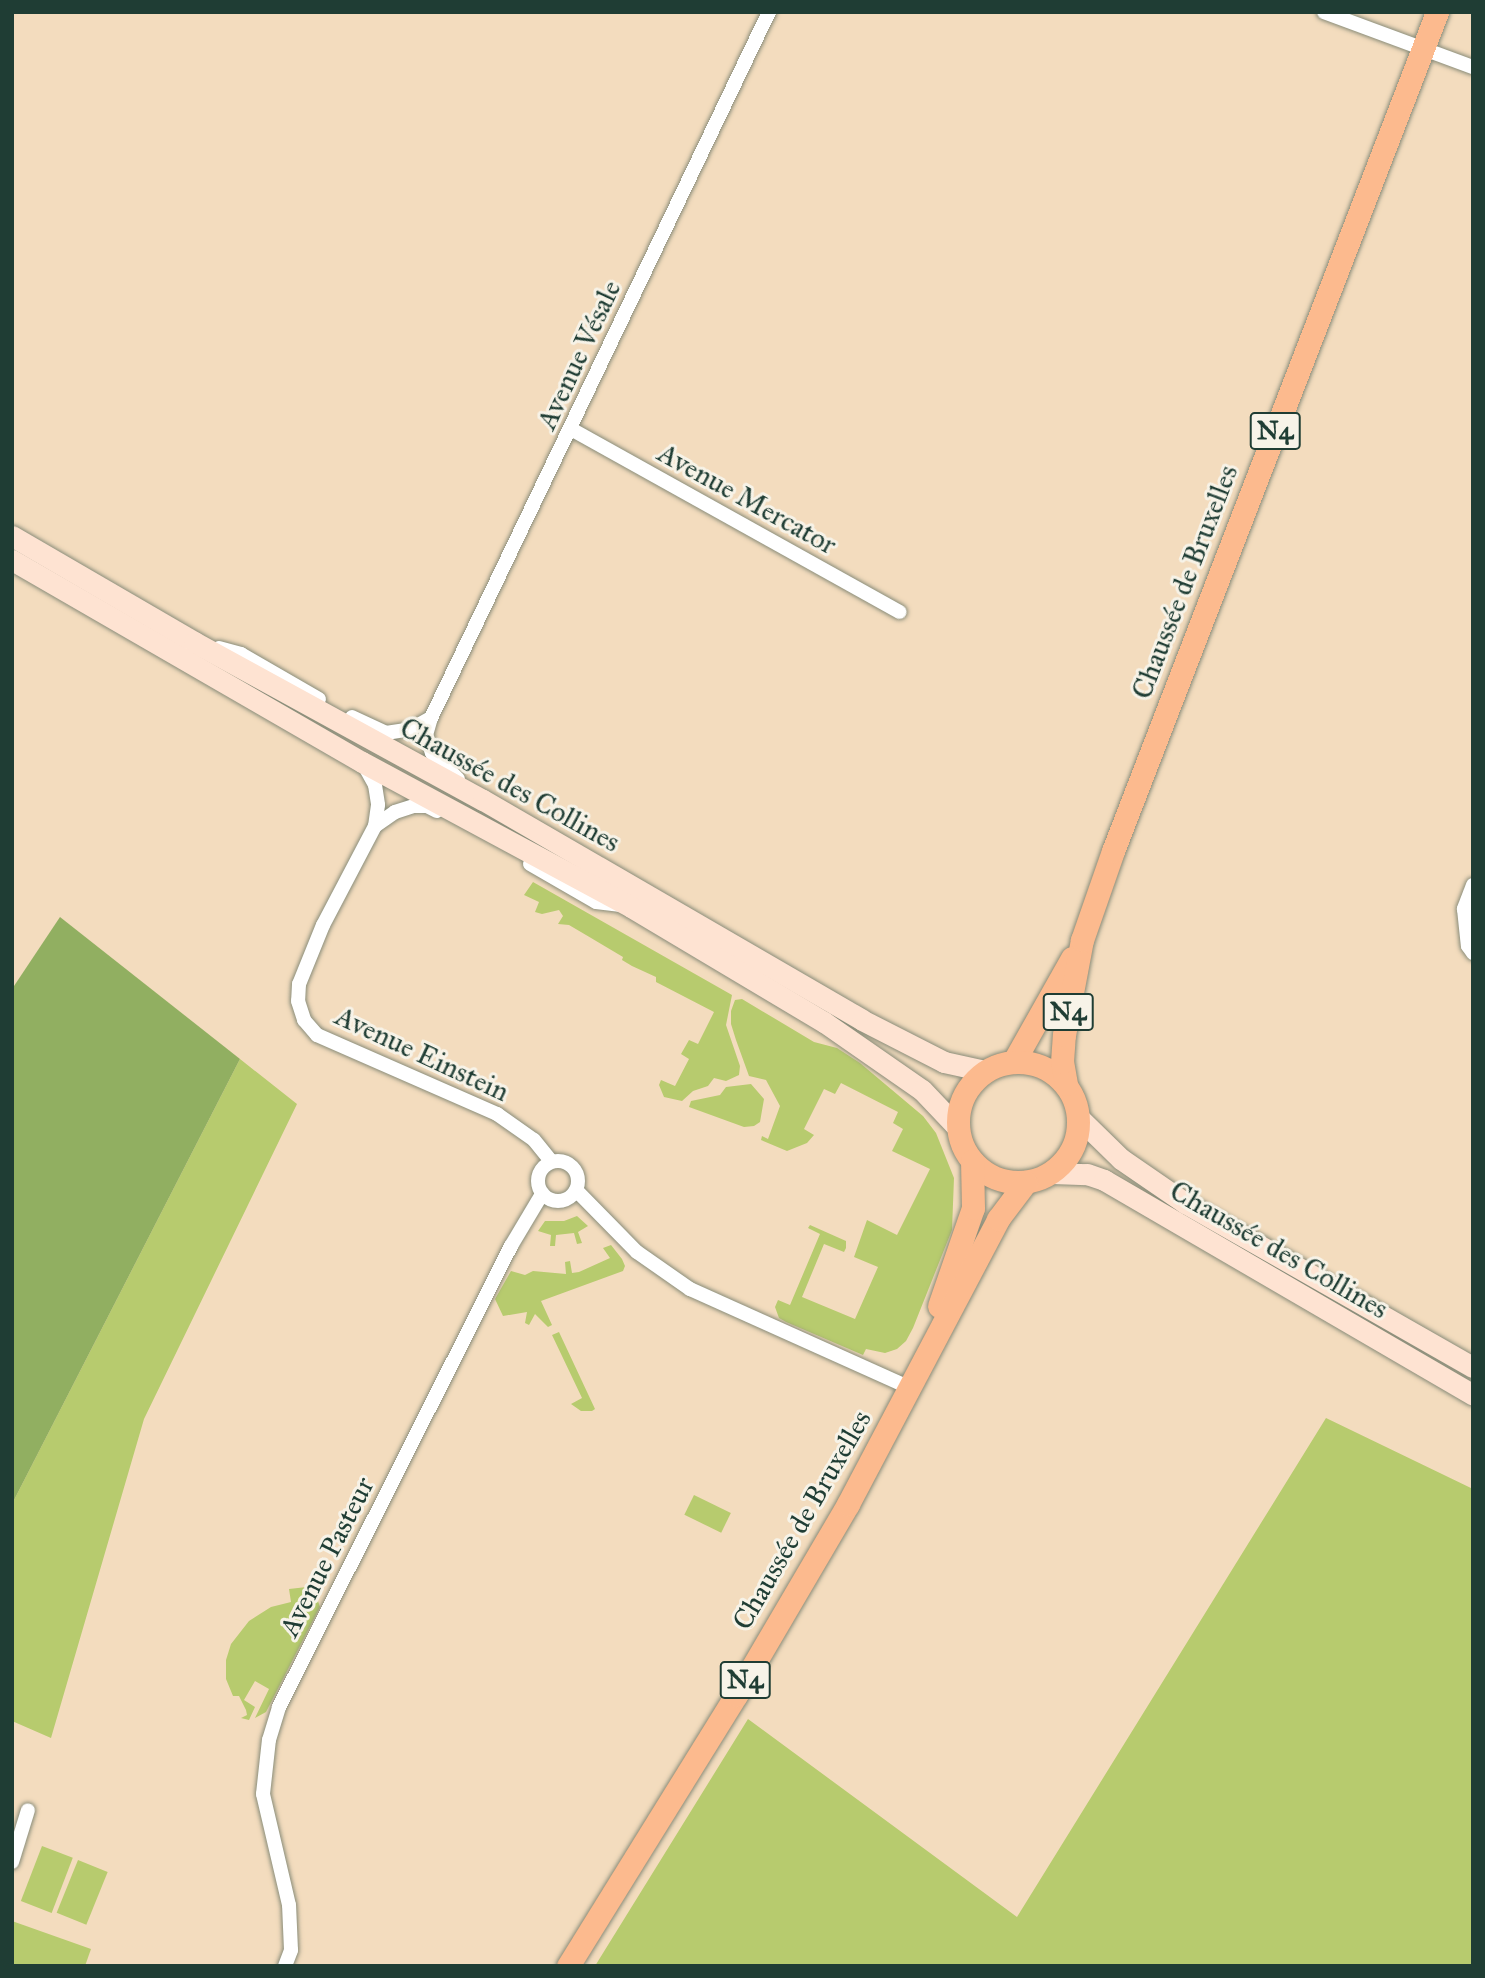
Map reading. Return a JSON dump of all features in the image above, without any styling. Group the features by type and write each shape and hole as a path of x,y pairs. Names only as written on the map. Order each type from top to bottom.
{"main road":[{"name":"Chaussée de Bruxelles","path":"1079,1118 1075,1100 1066,1084 1062,1062 1064,1035 1082,940 1113,851 1437,12"},
{"name":"Chaussée des Collines","path":"12,536 194,642 483,800 862,1020 944,1062 985,1071"},
{"name":"Chaussée des Collines","path":"12,560 362,762 631,908 869,1052 922,1090 958,1128"},
{"name":"Chaussée de Bruxelles","path":"1014,1062 1082,940"},
{"name":"N4","path":"985,1071 1014,1062 1033,1063 1051,1071 1066,1084"},
{"path":"958,1128 960,1106 964,1097 969,1087 985,1071"},
{"name":"Chaussée des Collines","path":"1079,1118 1121,1159 1185,1203 1473,1367"},
{"path":"972,1161 987,1174 1006,1181 1026,1182 1052,1173 1068,1158 1077,1139 1079,1118"},
{"name":"Chaussée de Bruxelles","path":"910,1388 973,1208 972,1161 965,1151 958,1128"},
{"name":"Chaussée des Collines","path":"1052,1173 1087,1174 1104,1180 1473,1395"},
{"name":"Chaussée de Bruxelles","path":"568,1966 736,1695 848,1504 998,1219 1026,1182"}],"street":[{"name":"Avenue Vésale","path":"483,800 432,753 426,735 431,718 769,12"},
{"path":"1324,12 1473,67"},
{"name":"Avenue Mercator","path":"571,429 900,612"},
{"path":"194,642 241,654 359,722 386,733 411,729 431,718"},
{"name":"Avenue Einstein","path":"362,762 375,786 379,805 375,826 323,925 299,984 298,1001 304,1020 317,1035 497,1114 534,1140 551,1161 562,1161 575,1171 579,1182 576,1191 637,1252 690,1289 910,1388"},
{"path":"375,826 395,812 427,806 596,901 631,908"},
{"path":"1473,885 1464,909 1468,946 1473,953"},
{"path":"551,1161 541,1171 542,1194 565,1200 576,1191"},
{"name":"Avenue Pasteur","path":"285,1966 291,1950 289,1905 262,1794 269,1740 279,1707 511,1246 542,1194"},
{"path":"12,1862 28,1810"}],"green space":[{"path":"533,882 732,995 726,1025 740,1066 739,1075 726,1081 714,1078 708,1086 693,1091 682,1101 664,1097 659,1085 661,1080 675,1086 689,1059 681,1054 689,1040 698,1044 714,1012 656,982 656,977 632,966 622,960 623,957 569,925 558,924 563,916 559,910 542,914 535,912 539,902 524,895"},
{"path":"60,917 240,1059 12,1504 12,989"},
{"path":"742,999 814,1042 837,1048 860,1063 923,1116 936,1133 954,1178 952,1230 913,1328 906,1341 897,1349 885,1353 866,1349 863,1355 786,1322 779,1318 775,1307 778,1300 790,1305 820,1234 808,1228 810,1225 846,1241 846,1248 844,1252 824,1244 802,1297 855,1319 878,1267 854,1257 867,1220 897,1235 930,1169 892,1151 903,1129 893,1123 898,1112 841,1083 835,1094 824,1089 804,1129 814,1135 807,1143 787,1151 761,1140 762,1136 768,1139 780,1106 766,1080 749,1076 736,1040 731,1024 731,1011 735,1000"},
{"path":"240,1059 297,1104 144,1419 51,1738 12,1721 12,1504"},
{"path":"751,1084 764,1099 760,1122 754,1126 744,1127 689,1107 691,1101 720,1095 726,1087"},
{"path":"577,1216 588,1226 578,1232 582,1243 577,1244 574,1233 556,1235 555,1246 550,1246 551,1235 538,1231 545,1221 564,1221"},
{"path":"611,1245 622,1259 625,1266 623,1271 541,1301 552,1325 548,1327 535,1314 529,1325 525,1323 527,1312 503,1316 495,1299 511,1271 525,1275 533,1271 566,1274 565,1262 570,1261 572,1273 579,1272 610,1258 603,1248"},
{"path":"559,1332 595,1409 592,1411 581,1411 571,1404 582,1398 552,1335"},
{"path":"1326,1418 1473,1489 1473,1966 595,1966 748,1719 1017,1917"},
{"path":"694,1495 731,1513 721,1533 684,1515"},
{"path":"307,1587 316,1595 320,1607 266,1712 255,1718 269,1689 255,1681 244,1700 255,1707 249,1720 241,1718 247,1715 246,1710 239,1696 233,1696 226,1679 226,1660 231,1644 249,1621 271,1607 291,1602 289,1589"},
{"path":"42,1846 73,1858 52,1913 21,1901"},
{"path":"78,1860 108,1872 86,1925 57,1913"},
{"path":"12,1921 91,1949 85,1966 12,1966"}]}
